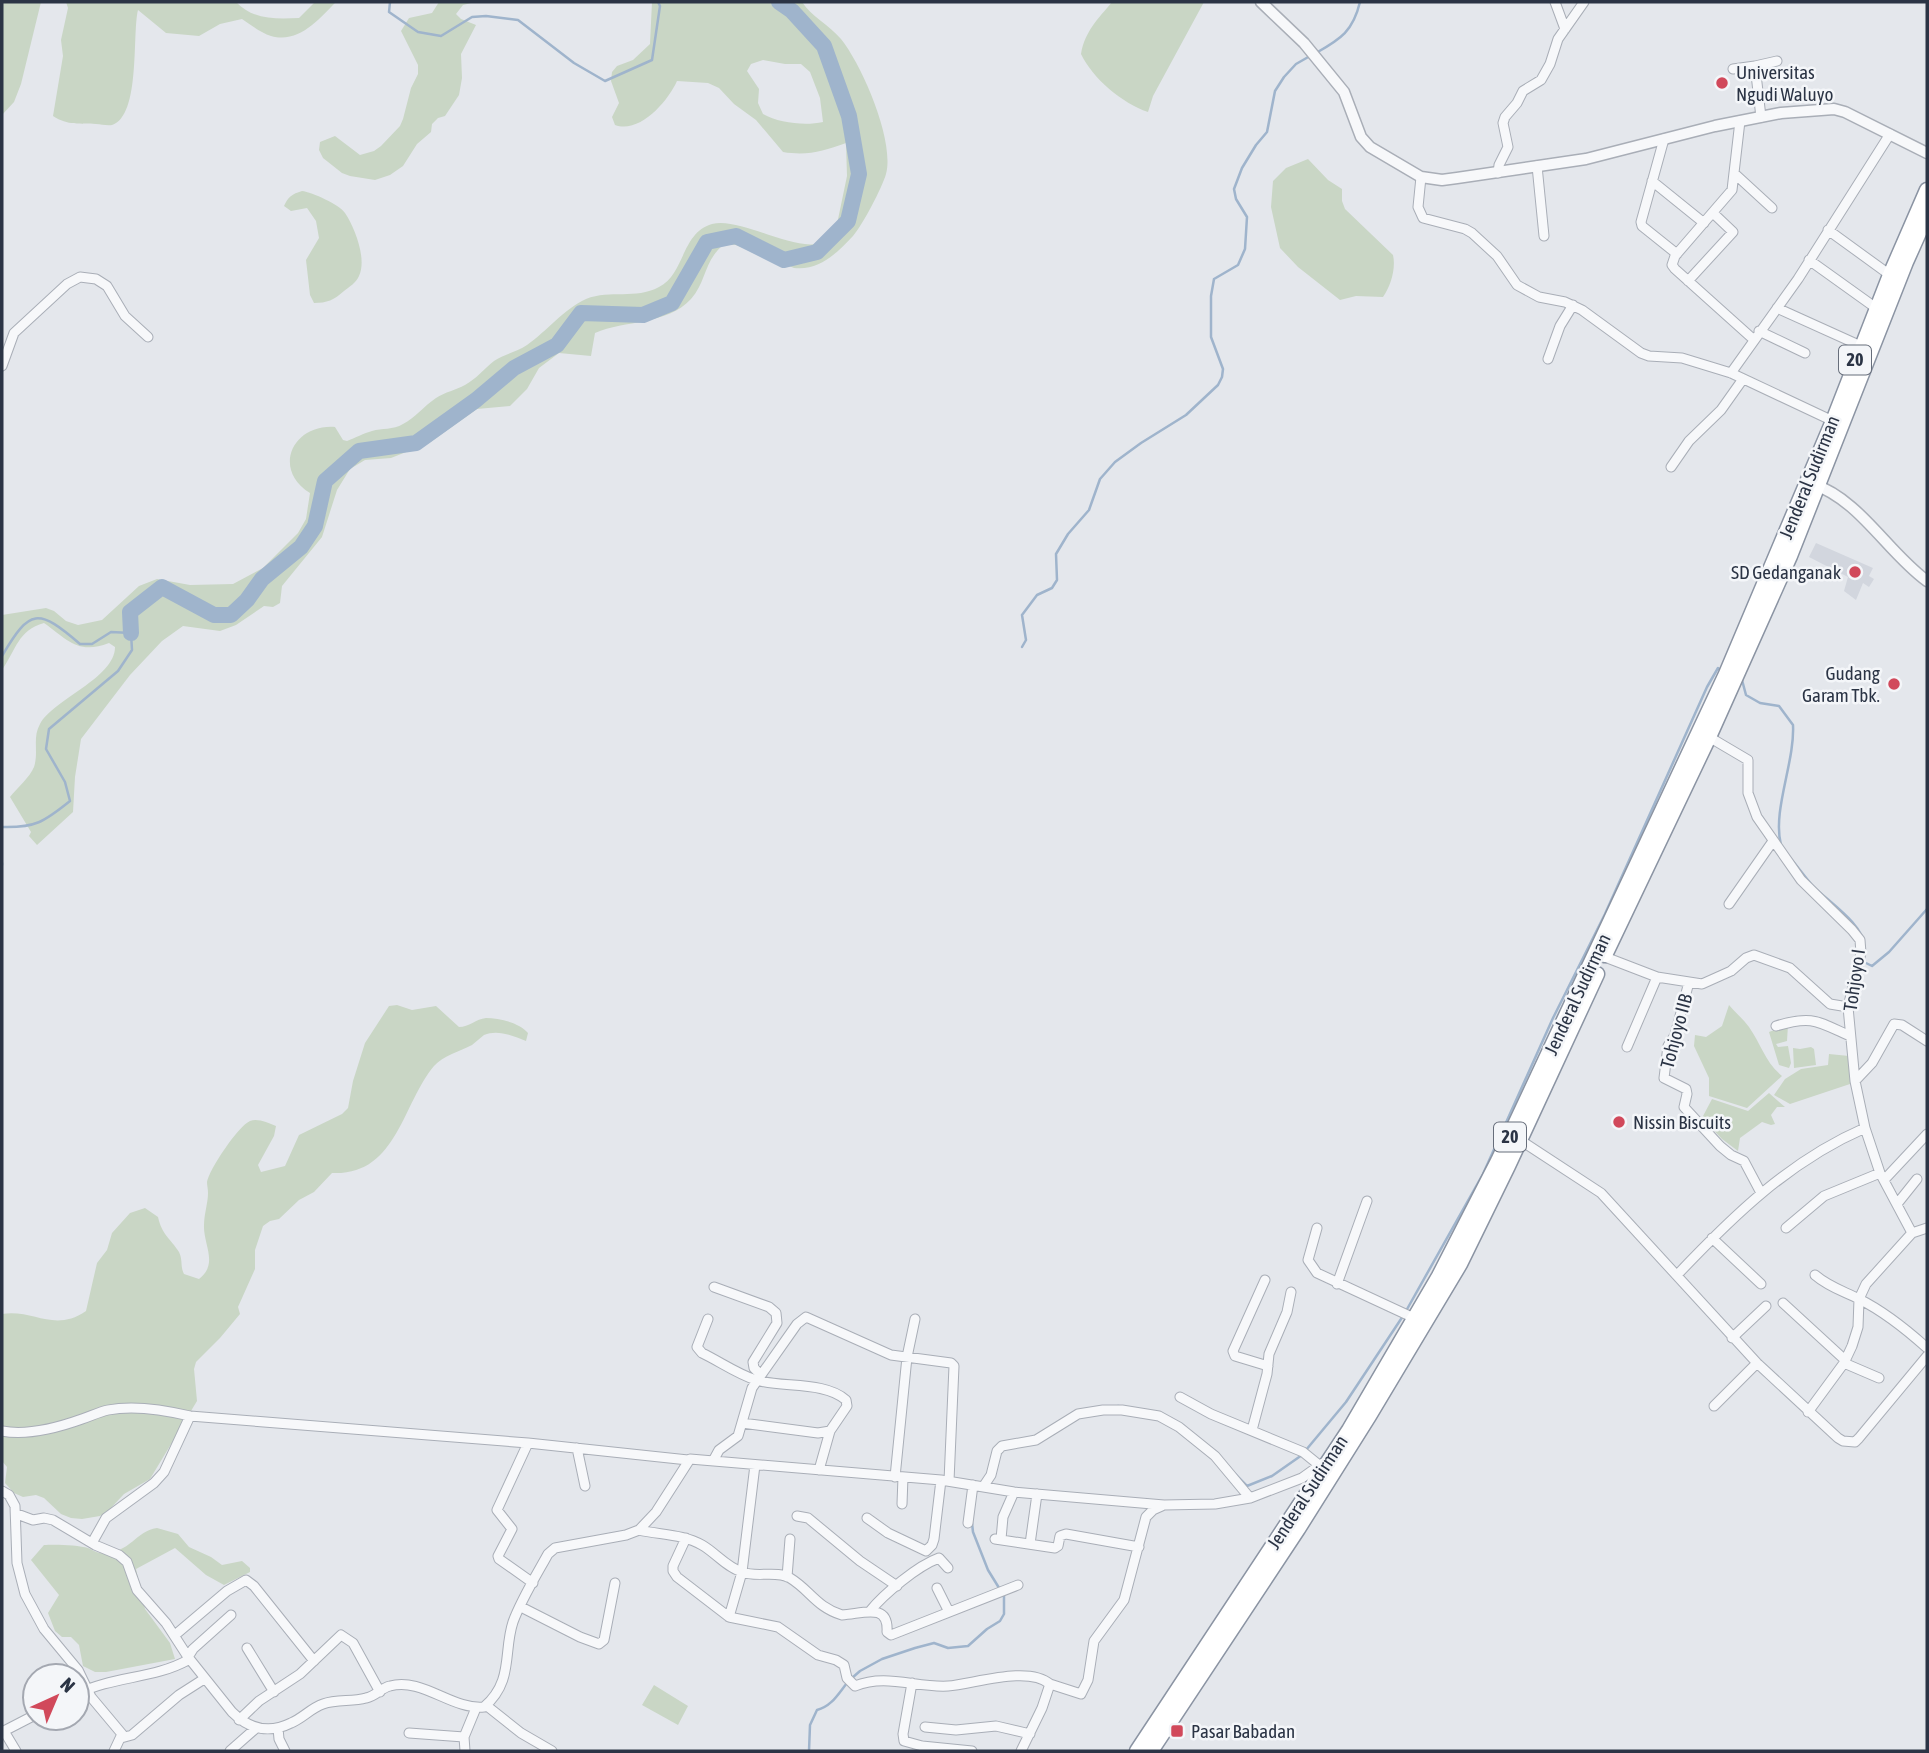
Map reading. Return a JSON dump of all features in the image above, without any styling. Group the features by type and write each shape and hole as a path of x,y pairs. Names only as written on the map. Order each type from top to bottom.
{"highway":[{"name":"Jenderal Sudirman","path":"1151,1751 1298,1529 1460,1264 1711,717 1726,674 1813,484 1913,245 1924,215 1927,190"},
{"name":"Jenderal Sudirman","path":"1813,484 1832,421 1889,275 1924,215"},
{"name":"Jenderal Sudirman","path":"1137,1751 1324,1461 1349,1430 1516,1137 1605,957 1634,885 1709,737 1711,717"}],"street":[{"path":"1261,2 1304,43 1343,92 1365,142 1421,177 1443,180 1586,159 1740,121 1804,110 1834,109 1860,118 1927,153"},
{"path":"1555,2 1565,29"},
{"path":"1498,173 1499,164 1508,146 1503,123 1505,117 1525,89 1541,80 1550,64 1558,39 1584,2"},
{"path":"1733,69 1777,61"},
{"path":"1755,65 1761,117"},
{"path":"1740,121 1732,190 1677,254 1672,265 1756,335 1805,353"},
{"path":"1731,373 1809,260 1890,134"},
{"path":"1664,139 1641,224 1677,254"},
{"path":"1537,166 1544,236"},
{"path":"1735,174 1772,208"},
{"path":"1421,177 1419,207 1423,218 1472,233 1490,249 1512,280 1523,290 1539,297 1573,305 1641,353 1682,358 1731,373 1832,421"},
{"path":"1652,181 1704,223"},
{"path":"1688,281 1733,232 1713,212"},
{"path":"1828,230 1889,275"},
{"path":"1809,260 1876,308"},
{"path":"2,366 14,333 67,284 80,277 96,279 107,286 125,316 148,337"},
{"path":"1548,359 1560,326 1573,305"},
{"path":"1777,308 1860,346"},
{"path":"1671,467 1689,441 1721,410 1743,379"},
{"path":"1813,484 1854,510 1927,581"},
{"name":"Tohjoyo I","path":"1709,737 1748,760 1749,801 1773,841 1808,888 1860,940 1861,953 1848,1007 1855,1080 1865,1128 1882,1176 1912,1233"},
{"path":"1729,904 1773,841"},
{"path":"1605,957 1657,977 1702,984 1731,971 1746,958 1754,956 1790,968 1830,1004 1848,1007"},
{"path":"1626,1047 1657,977"},
{"name":"Tohjoyo IIB","path":"1689,982 1675,1035 1668,1046 1663,1075 1666,1080 1682,1086 1687,1091 1684,1107 1720,1146 1731,1155 1742,1159 1761,1193"},
{"path":"1776,1026 1812,1019 1850,1036"},
{"path":"1855,1080 1872,1063 1894,1024 1902,1025 1927,1041"},
{"path":"1677,1275 1733,1216 1761,1193 1841,1139 1865,1128"},
{"path":"1786,1228 1824,1196 1882,1176 1927,1134"},
{"path":"1516,1137 1601,1194 1677,1275 1731,1338 1808,1412 1843,1441 1854,1442 1927,1356"},
{"path":"1897,1204 1917,1179"},
{"path":"1337,1284 1367,1200"},
{"path":"1317,1228 1309,1252 1309,1265 1317,1273 1414,1318"},
{"path":"1808,1412 1844,1361 1857,1337 1860,1299 1871,1278 1912,1233 1927,1228"},
{"path":"1712,1238 1761,1284"},
{"path":"1815,1275 1830,1287 1860,1299 1927,1348"},
{"path":"1265,1280 1233,1351 1236,1356 1268,1366"},
{"path":"714,1287 769,1307 776,1313 777,1323 754,1362 759,1378"},
{"path":"1251,1430 1269,1354 1287,1312 1291,1292"},
{"path":"1783,1303 1844,1361 1878,1378"},
{"path":"1731,1338 1766,1306"},
{"path":"713,1461 719,1450 738,1436 752,1388 797,1324 806,1317 891,1355 951,1363 955,1367 945,1480 932,1545 926,1551 888,1533 867,1518"},
{"path":"708,1319 698,1350 759,1378 825,1390 844,1397 847,1406 830,1431 819,1470"},
{"path":"901,1504 899,1477 907,1357 915,1319"},
{"path":"1714,1406 1757,1363"},
{"path":"2,1431 13,1433 59,1427 106,1410 174,1412 190,1416 528,1443 688,1460 945,1480 1014,1492 1164,1505 1215,1504 1250,1498 1301,1478 1324,1461 1211,1414 1180,1397"},
{"path":"968,1523 978,1486 991,1475 997,1451 1002,1446 1036,1440 1078,1414 1103,1410 1159,1416 1179,1427 1215,1456 1250,1498"},
{"path":"92,1543 106,1518 154,1483 164,1472 190,1416"},
{"path":"743,1423 818,1433 830,1431"},
{"path":"528,1443 496,1510 512,1529 498,1556 499,1559 533,1583"},
{"path":"578,1448 585,1486"},
{"path":"17,1514 33,1520 53,1520 119,1555 127,1562 137,1590 175,1635 204,1679 239,1720 255,1729 278,1728 292,1723 322,1704 364,1699 391,1685 417,1688 476,1708 486,1706 506,1671 511,1629 548,1554 555,1548 626,1535 639,1530 664,1500 688,1460"},
{"path":"729,1617 742,1572 755,1465"},
{"path":"2,1491 14,1502 17,1514 17,1563 25,1594 44,1629 71,1662"},
{"path":"1014,1492 1003,1517 998,1539 1055,1548 1063,1534 1139,1547"},
{"path":"1030,1544 1037,1494"},
{"path":"687,1538 673,1566 677,1577 729,1617 778,1627 818,1655 836,1660 844,1665 849,1680 855,1686 884,1679 950,1686 991,1678 1034,1677 1081,1694 1088,1680 1094,1641 1124,1600 1146,1517 1164,1505"},
{"path":"797,1516 808,1518 860,1561 897,1586"},
{"path":"639,1530 687,1538 701,1544 725,1563 742,1572 787,1577 816,1602 836,1613 879,1612 885,1616 888,1622 887,1632 891,1635 1018,1585"},
{"path":"787,1577 790,1539"},
{"path":"870,1611 888,1590 934,1560 942,1559 948,1567"},
{"path":"175,1635 227,1591 246,1580 254,1586 314,1661"},
{"path":"521,1606 548,1622 599,1644 604,1640 615,1583"},
{"path":"937,1588 950,1612"},
{"path":"91,1688 174,1667 188,1660 193,1649 231,1615"},
{"path":"239,1720 252,1706 314,1661 341,1635 347,1637 364,1661 380,1692"},
{"path":"247,1648 274,1692"},
{"path":"114,1751 121,1738 132,1735 178,1695 204,1679"},
{"path":"912,1683 904,1741 922,1746 972,1751"},
{"path":"1021,1751 1050,1684"},
{"path":"91,1694 118,1729 121,1738"},
{"path":"486,1706 521,1734 552,1751"},
{"path":"465,1751 464,1737 476,1708"},
{"path":"16,1751 3,1732 21,1722"},
{"path":"925,1727 956,1730 996,1727 1030,1734"},
{"path":"278,1728 284,1751"},
{"path":"230,1751 255,1729"},
{"path":"409,1733 464,1737"}],"shaded area":[{"name":"SD Gedanganak","path":"1816,543 1873,568 1869,576 1874,579 1869,587 1863,583 1856,600 1844,591 1848,577 1809,557"}],"green space":[{"path":"2,2 41,2 21,84 14,102 2,115"},
{"path":"66,2 236,2 257,15 299,18 315,2 336,2 308,28 281,38 264,33 242,19 220,24 199,36 166,33 138,10 131,91 121,118 108,125 69,123 53,116 63,56 61,40 68,8"},
{"path":"439,2 475,2 463,5 456,14 476,25 461,54 462,78 459,95 445,116 432,124 431,132 417,144 403,166 390,175 375,180 342,173 323,158 319,150 320,142 335,136 360,155 381,146 400,126 418,74 418,65 401,31 409,18 432,13"},
{"path":"652,2 802,2 841,39 858,66 875,104 886,143 886,174 857,231 827,260 803,268 794,268 736,245 724,244 712,258 696,292 681,307 658,318 595,333 591,356 559,353 539,368 527,389 510,406 477,409 429,443 391,458 365,460 350,469 337,490 322,537 282,586 280,603 273,607 264,606 236,625 220,631 183,626 162,641 130,675 81,739 73,812 37,845 29,836 31,832 10,797 34,767 36,735 40,724 47,715 105,669 115,647 109,643 89,647 74,644 44,623 28,630 2,670 2,615 46,608 78,625 102,620 139,586 157,579 190,585 233,584 263,568 298,533 306,519 310,493 298,483 292,473 290,461 298,440 308,433 320,428 335,427 343,440 347,441 369,432 403,424 436,398 469,383 494,361 527,345 578,303 595,296 641,293 659,287 674,273 694,236 712,224 738,225 800,244 825,241 833,234 847,176 846,143 815,152 783,152 756,120 734,104 719,88 708,83 677,81 667,98 652,114 634,125 615,125 612,117 619,103 611,81 612,72 617,66 633,60 650,44","holes":["763,60 801,64 810,72 820,98 823,122 792,123 763,114 758,103 759,89 747,71 751,64"]},
{"path":"1112,2 1204,2 1153,96 1148,112 1128,103 1109,89 1081,54 1089,32"},
{"path":"1308,159 1328,180 1342,189 1345,209 1393,255 1392,277 1383,297 1356,296 1340,300 1298,267 1280,248 1271,207 1273,181 1286,168"},
{"path":"302,191 325,199 345,213 353,227 361,253 361,269 356,281 337,297 323,302 314,303 310,295 306,260 319,238 316,221 307,208 291,211 284,206 291,196"},
{"path":"397,1005 412,1010 436,1006 459,1027 491,1018 515,1024 528,1033 526,1041 511,1035 489,1033 438,1062 423,1082 395,1135 371,1163 354,1171 332,1173 314,1192 299,1200 279,1219 263,1226 255,1250 255,1269 238,1307 240,1314 196,1362 194,1369 197,1401 150,1479 124,1494 100,1516 82,1519 61,1514 44,1498 36,1495 23,1497 14,1493 5,1483 7,1467 2,1461 2,1314 64,1320 86,1311 97,1263 107,1250 112,1233 130,1213 145,1208 158,1217 164,1232 179,1252 184,1274 199,1279 205,1273 209,1260 204,1232 207,1182 213,1168 238,1131 253,1120 276,1126 274,1136 258,1165 261,1172 285,1166 299,1135 342,1114 348,1108 365,1043 389,1006"},
{"path":"1729,1005 1749,1027 1767,1059 1782,1076 1747,1108 1709,1096 1709,1078 1694,1046 1695,1035 1706,1037 1722,1026"},
{"path":"1788,1025 1787,1041 1776,1044 1778,1047 1788,1046 1791,1063 1789,1068 1779,1065 1769,1032"},
{"path":"1793,1048 1814,1049 1816,1065 1794,1068"},
{"path":"1829,1054 1849,1056 1850,1084 1790,1104 1774,1095 1785,1079 1801,1069 1828,1065"},
{"path":"1769,1093 1785,1107 1777,1107 1771,1115 1775,1124 1762,1122 1740,1138 1738,1151 1702,1118 1712,1099 1748,1111"},
{"path":"157,1528 178,1534 189,1547 222,1565 242,1561 250,1568 250,1572 224,1585 206,1575 175,1548 136,1569 145,1609 170,1643 175,1659 95,1672 91,1670 91,1662 82,1662 79,1645 71,1637 62,1637 55,1631 48,1613 59,1595 31,1560 44,1545 73,1545 99,1553 120,1550"},
{"path":"654,1685 688,1706 678,1725 642,1705"}],"waterway":[{"path":"390,2 389,12 418,32 441,36 472,17 518,20 574,63 605,81 652,60 660,6 658,2"},
{"path":"131,633 130,612 162,587 214,615 231,615 247,600 262,579 301,547 315,526 325,481 359,451 416,443 476,400 514,368 557,345 581,313 643,315 672,303 707,242 736,236 784,260 817,252 848,221 859,174 849,116 824,46 792,11 779,2"},
{"path":"1316,53 1345,33 1354,20 1360,2"},
{"path":"1022,647 1026,640 1022,615 1037,595 1052,588 1057,580 1056,554 1068,534 1089,510 1100,479 1115,462 1186,415 1218,385 1222,377 1223,369 1211,337 1211,296 1214,279 1238,265 1245,249 1247,217 1236,199 1234,189 1242,168 1267,132 1275,91 1296,64 1310,56"},
{"path":"2,656 20,629 36,618 54,624 80,644 92,644 111,632 131,633 132,650 118,671 49,729 46,749 65,782 70,801 39,822 2,827"},
{"path":"1406,1311 1483,1174 1553,1018 1605,914 1707,687 1718,668 1720,670"},
{"path":"1739,679 1742,680 1746,695 1760,703 1779,706 1793,725 1791,755 1779,817 1781,845"},
{"path":"1791,859 1812,885 1852,921 1864,946"},
{"path":"1864,960 1872,966 1889,952 1927,909"},
{"path":"1306,1450 1346,1402 1403,1316"},
{"path":"1118,1406 1160,1413"},
{"path":"1235,1474 1247,1486 1272,1476 1302,1455"},
{"path":"852,1678 882,1659 915,1648 934,1643 948,1648 968,1646 1000,1621 1004,1614 1004,1596 988,1570 972,1523"},
{"path":"809,1751 810,1725 817,1710 831,1703 847,1683"}],"place":[{"name":"Universitas Ngudi Waluyo","path":"1722,83"},
{"name":"SD Gedanganak","path":"1855,572"},
{"name":"Gudang Garam Tbk.","path":"1894,684"},
{"name":"Nissin Biscuits","path":"1619,1122"},
{"name":"Pasar Babadan","path":"1177,1731"}]}
